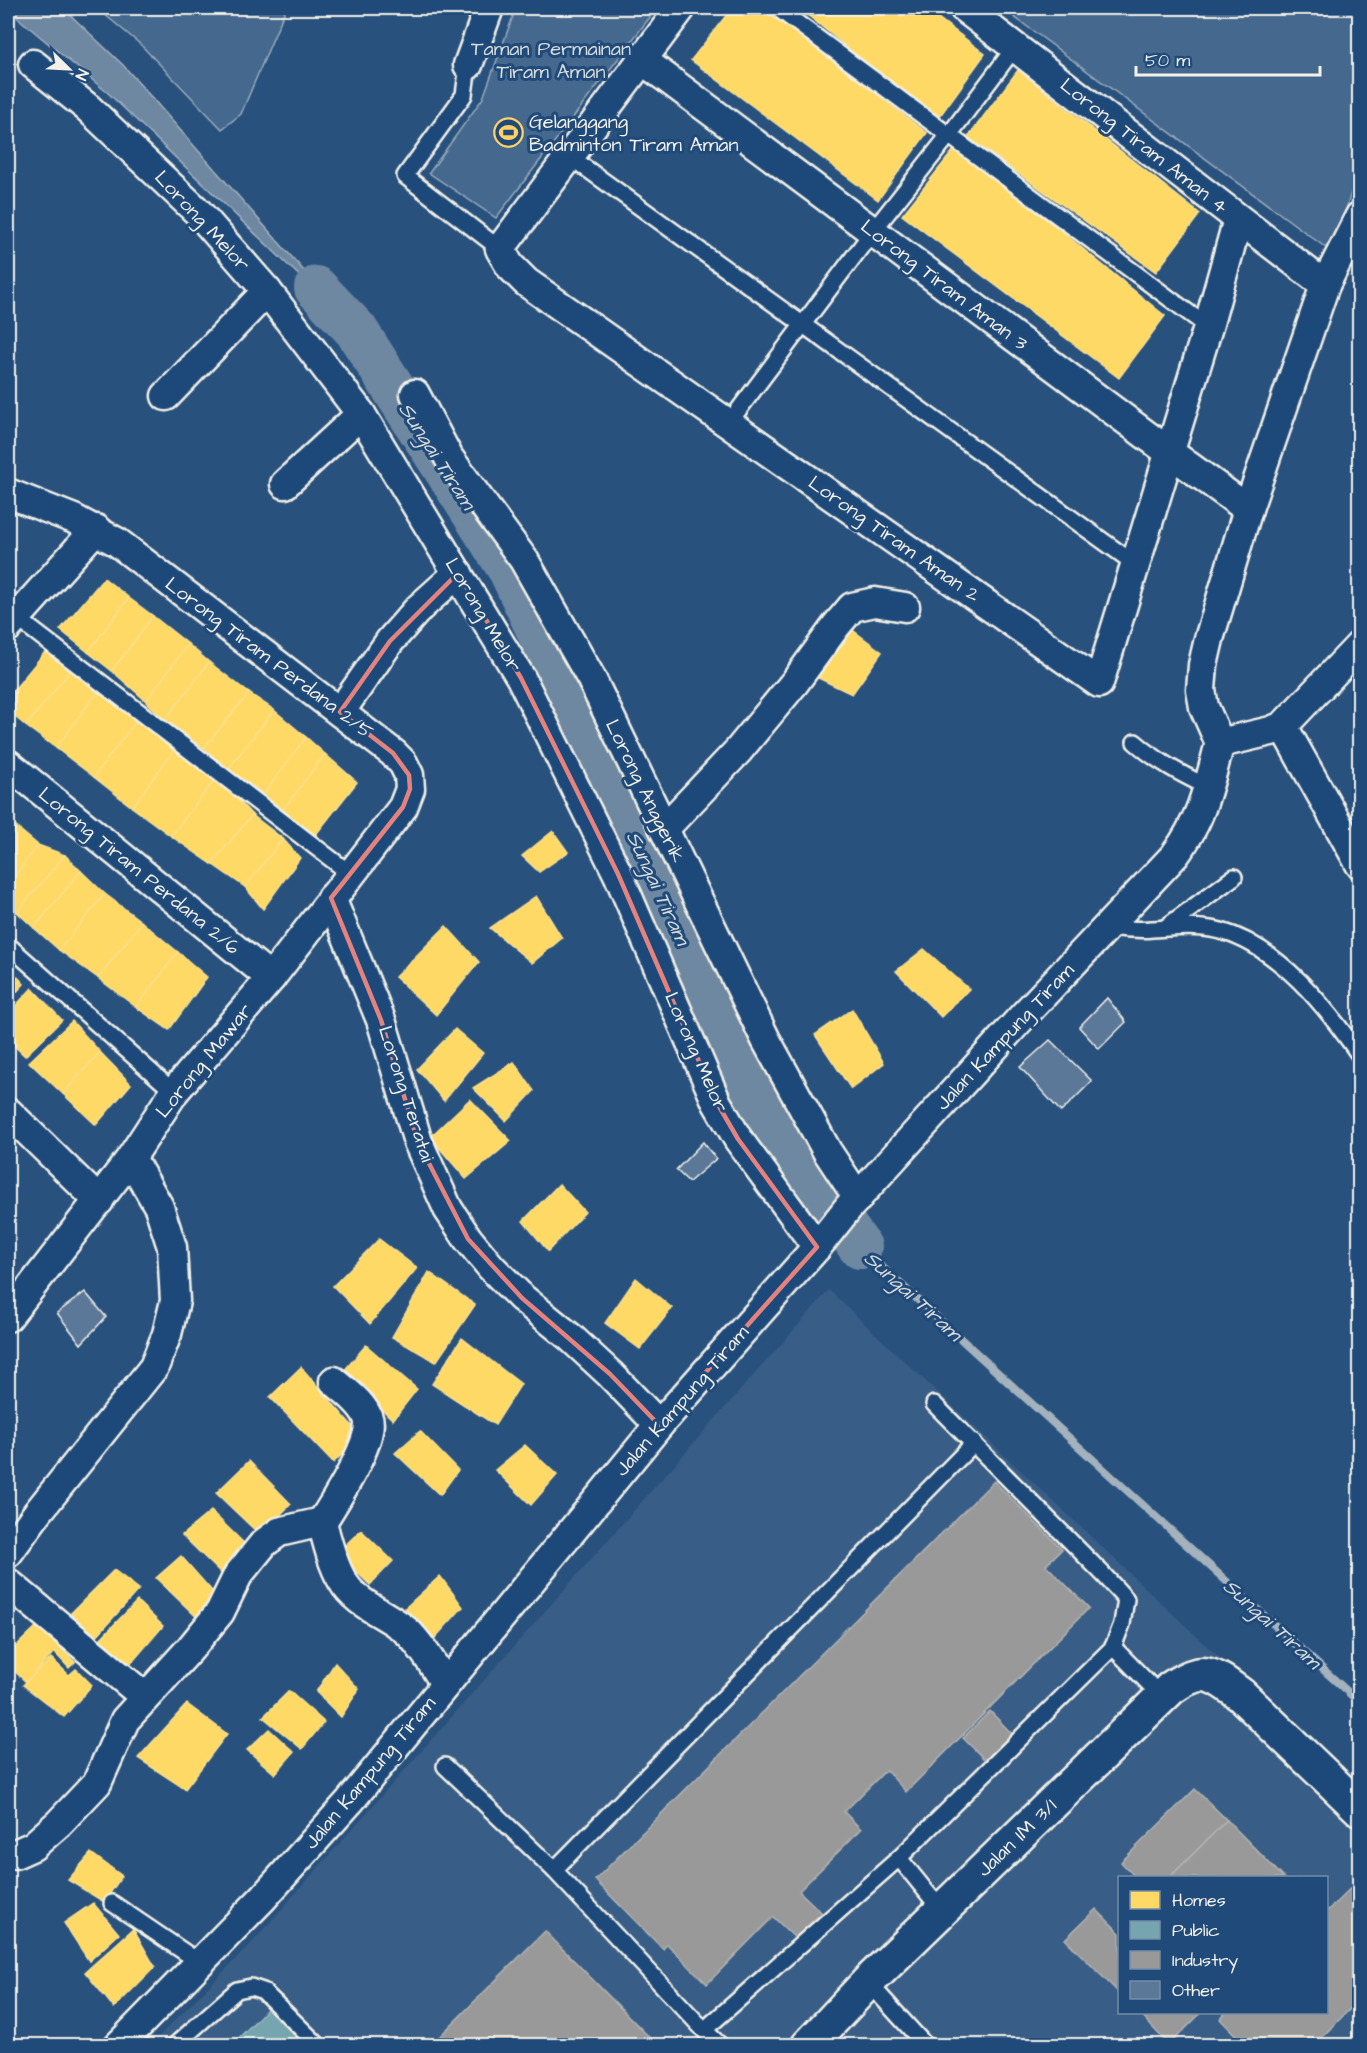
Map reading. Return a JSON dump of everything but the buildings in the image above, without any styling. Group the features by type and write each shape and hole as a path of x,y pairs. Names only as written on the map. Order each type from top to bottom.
{"street":[{"path":"468,65 489,8"},
{"path":"500,249 681,8"},
{"name":"Lorong Tiram Aman 4","path":"964,8 1325,285"},
{"name":"Lorong Tiram Aman 3","path":"641,59 1248,509"},
{"name":"Lorong Melor","path":"33,64 88,108 198,212 267,291 361,414 521,678 618,873 717,1103 738,1139 823,1240"},
{"path":"1359,216 1325,285 1248,509 1209,639 1203,665 1201,690 1204,707 1221,743 1283,726 1359,645"},
{"name":"Lorong Tiram Aman 2","path":"500,249 510,266 526,282 1099,682 1208,327 1238,219"},
{"path":"166,396 267,291"},
{"name":"Lorong Anggerik","path":"415,394 449,458 524,560 591,678 766,1040 853,1203"},
{"path":"285,484 361,414"},
{"name":"Lorong Tiram Perdana 2/5","path":"8,493 74,519 117,542 340,712 403,763 409,775 410,789 403,807"},
{"path":"11,619 96,529"},
{"path":"340,712 390,641 419,608 458,573"},
{"path":"664,830 738,751 852,608 875,602 905,607"},
{"path":"1283,726 1359,864"},
{"name":"Jalan Kampung Tiram","path":"118,2046 262,1899 342,1810 660,1425 853,1203 1175,855 1190,834 1200,814 1221,743"},
{"name":"Lorong Tiram Perdana 2/6","path":"8,764 271,978"},
{"name":"Lorong Mawar","path":"8,1317 49,1262 99,1202 174,1092 271,978 403,807"},
{"name":"Lorong Teratai","path":"331,898 381,1020 418,1142 448,1209 468,1239 491,1267 522,1298 570,1337 610,1374 660,1425"},
{"path":"8,1112 99,1202"},
{"path":"8,1553 154,1367 167,1334 175,1301 172,1247 159,1206 131,1158"},
{"path":"8,1853 15,1854 33,1846 59,1824 97,1783 125,1720 189,1650 220,1612 238,1575 264,1543 279,1532 322,1522 339,1496 361,1453 369,1427 365,1410 334,1381"},
{"path":"322,1522 342,1581 363,1603 409,1633 445,1684"},
{"path":"8,1583 145,1697"},
{"name":"Jalan IM 3/1","path":"811,2045 868,1982 1162,1697 1186,1677 1204,1673 1223,1682 1241,1695 1359,1809"}],"lane":[{"path":"777,8 1208,327"},
{"path":"728,424 1015,47"},
{"path":"468,65 464,94 405,176 500,249"},
{"path":"569,156 1135,564"},
{"path":"11,619 352,875"},
{"path":"1135,742 1173,771 1208,787"},
{"path":"1166,927 1234,878"},
{"path":"1106,927 1152,930 1166,927 1220,931 1242,939 1265,952 1300,981 1341,1029 1359,1056"},
{"path":"8,945 174,1092"},
{"path":"704,2030 899,1858 1113,1647 1122,1624 1126,1599 934,1404"},
{"path":"555,1870 974,1443"},
{"path":"1113,1647 1162,1697"},
{"path":"445,1766 555,1870 721,2046"},
{"path":"899,1858 942,1911"},
{"path":"112,1903 199,1962"},
{"path":"868,1982 926,2046"},
{"path":"174,2046 237,1990 251,1987 263,1991 319,2046"}],"highlighted area":[{"path":"458,573 521,678 618,874 717,1103 738,1139 817,1247 659,1425 610,1374 522,1298 468,1239 418,1142 381,1020 331,898 403,807 410,789 409,775 393,753 340,712 390,641"}],"shaded area":[{"path":"8,8 63,8 123,65 356,330 108,93"},
{"path":"829,1290 1359,1789 1359,2045 149,2046 248,1947"}],"green space":[{"path":"97,8 286,8 241,114 222,129 140,44"},
{"name":"Taman Permainan Tiram Aman","path":"516,8 657,8 496,218 429,173 483,98"},
{"path":"1002,8 1359,8 1359,166 1333,253"}],"waterway":[{"name":"Sungai Tiram","path":"316,288 356,330 510,570 762,1112 860,1247"},
{"name":"Sungai Tiram","path":"860,1247 1360,1703"}],"place":[{"name":"Gelanggang Badminton Tiram Aman","path":"508,133"}]}
